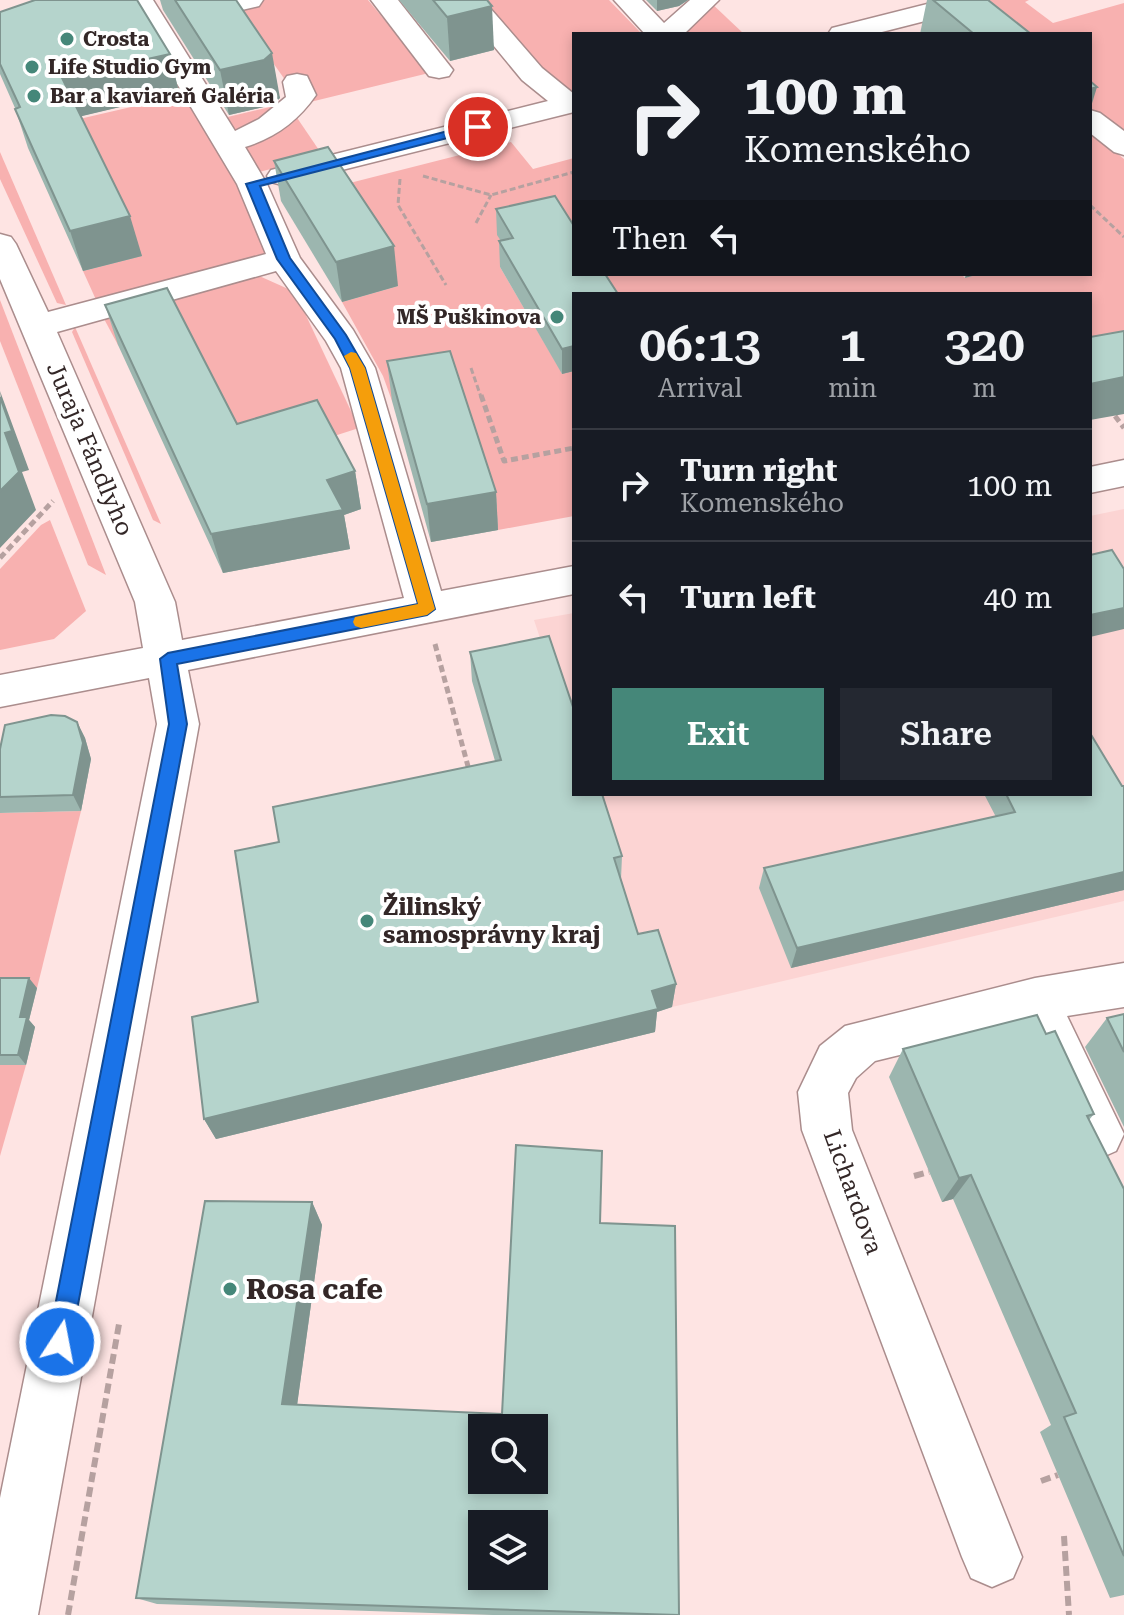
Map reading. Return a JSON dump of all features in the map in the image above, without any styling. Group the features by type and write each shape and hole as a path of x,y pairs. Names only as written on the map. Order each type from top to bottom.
{"street":[{"path":"140,0 252,184 284,259 341,338 358,368 431,624"},
{"path":"384,0 439,70"},
{"path":"469,0 532,74 572,103"},
{"path":"627,0 658,32"},
{"path":"670,32 706,0"},
{"path":"851,32 961,8"},
{"path":"228,143 244,139 295,106 302,95 297,82"},
{"path":"252,184 572,103"},
{"name":"Juraja Fándlyho","path":"0,244 155,602 178,724 7,1615"},
{"path":"38,326 284,259"},
{"path":"1092,480 1124,473"},
{"path":"0,691 168,659 431,624 572,581"},
{"name":"Lichardova","path":"992,1557 827,1130 823,1092 838,1062 862,1042 1035,1000 1124,985"},
{"path":"1035,1000 1098,1134"}],"path":[{"path":"401,170 398,205 446,285"},
{"path":"476,223 491,195 572,173"},
{"path":"1092,207 1124,237"},
{"path":"471,368 504,461 572,448"},
{"path":"1115,416 1124,428"},
{"path":"0,558 53,501"},
{"path":"431,624 470,774"},
{"path":"914,1176 929,1172"},
{"path":"1041,1481 1058,1475"},
{"path":"1064,1536 1069,1615"}],"shaded area":[{"path":"262,0 368,0 429,73 302,104 233,6"},
{"path":"472,0 609,0 640,32 572,32 572,91 547,98"},
{"path":"952,0 1029,0 1025,2 1053,23 1124,3 1124,139 1092,114 1092,32 992,32"},
{"path":"709,1 742,32 668,32"},
{"path":"176,71 277,252 97,302 83,271 141,256 75,120 144,104 132,81"},
{"path":"287,103 323,156 247,175 215,120"},
{"path":"1092,133 1124,159 1124,367 1092,374 1092,292 572,292 563,282 582,276 1092,276"},
{"path":"511,142 533,169 572,159 572,251 500,267 562,373 572,371 572,516 498,530 453,391 392,401 383,376 342,302 398,286 334,187"},
{"path":"0,152 66,305 57,303 0,179"},
{"path":"257,275 295,292 359,428 247,464 118,345 103,317"},
{"path":"0,300 106,575 88,565 0,341"},
{"path":"75,327 161,524 153,520 72,332"},
{"path":"1124,509 1124,901 672,1007 655,955 636,958 593,796 1092,796 1092,516"},
{"path":"50,520 86,611 54,639 0,650 0,569 41,525"},
{"path":"572,613 572,734 534,620"},
{"path":"81,811 37,988 0,989 0,813"},
{"path":"0,1065 26,1065 0,1156"}],"building":[{"path":"35,0 137,0 170,54 62,78 130,216 70,231 15,109 20,107 0,64 0,12"},
{"path":"175,0 236,0 272,53 264,60 220,70"},
{"path":"433,0 487,0 492,6 447,17"},
{"path":"933,0 988,0 1028,32 972,32"},
{"path":"328,147 394,246 336,262 274,161"},
{"path":"555,196 572,223 572,276 606,276 617,292 572,292 572,346 562,349 499,241 513,238 496,209"},
{"path":"167,288 237,424 317,400 355,471 327,480 343,510 211,534 105,305"},
{"path":"1124,331 1124,377 1092,384 1092,337"},
{"path":"450,351 496,492 427,504 387,361"},
{"path":"0,397 12,431 5,433 19,472 0,491"},
{"path":"1112,550 1124,569 1124,608 1092,615 1092,555"},
{"name":"Žilinský samosprávny kraj","path":"549,636 572,704 572,796 603,796 622,856 614,858 638,934 658,930 676,984 652,991 658,1009 204,1119 192,1017 258,1002 235,851 279,842 273,807 501,760 470,652"},
{"path":"51,715 65,716 77,722 83,743 73,795 0,797 0,749 5,725"},
{"path":"1092,736 1124,786 1124,872 797,948 764,868 1015,812 1007,796 1092,796"},
{"path":"0,978 29,978 20,1017 27,1017 18,1055 0,1055"},
{"path":"1124,1014 1124,1052 1107,1018"},
{"path":"1037,1015 1046,1034 1055,1031 1094,1114 1087,1116 1124,1189 1124,1556 1064,1417 1076,1413 971,1175 959,1178 903,1049"},
{"path":"516,1145 602,1151 600,1223 675,1226 679,1615 136,1598 205,1201 312,1202 282,1404 502,1414"}],"slow traffic":[{"path":"351,356 358,368 427,609 361,622"}],"place":[{"name":"Crosta","path":"67,39"},
{"name":"Life Studio Gym","path":"32,67"},
{"name":"Bar a kaviareň Galéria","path":"34,96"},
{"name":"MŠ Puškinova","path":"557,317"},
{"name":"Žilinský samosprávny kraj","path":"367,921"},
{"name":"Rosa cafe","path":"230,1289"}],"route":[{"path":"60,1342 178,724 168,659 427,609 358,368 341,338 284,259 252,184 478,127"}]}
